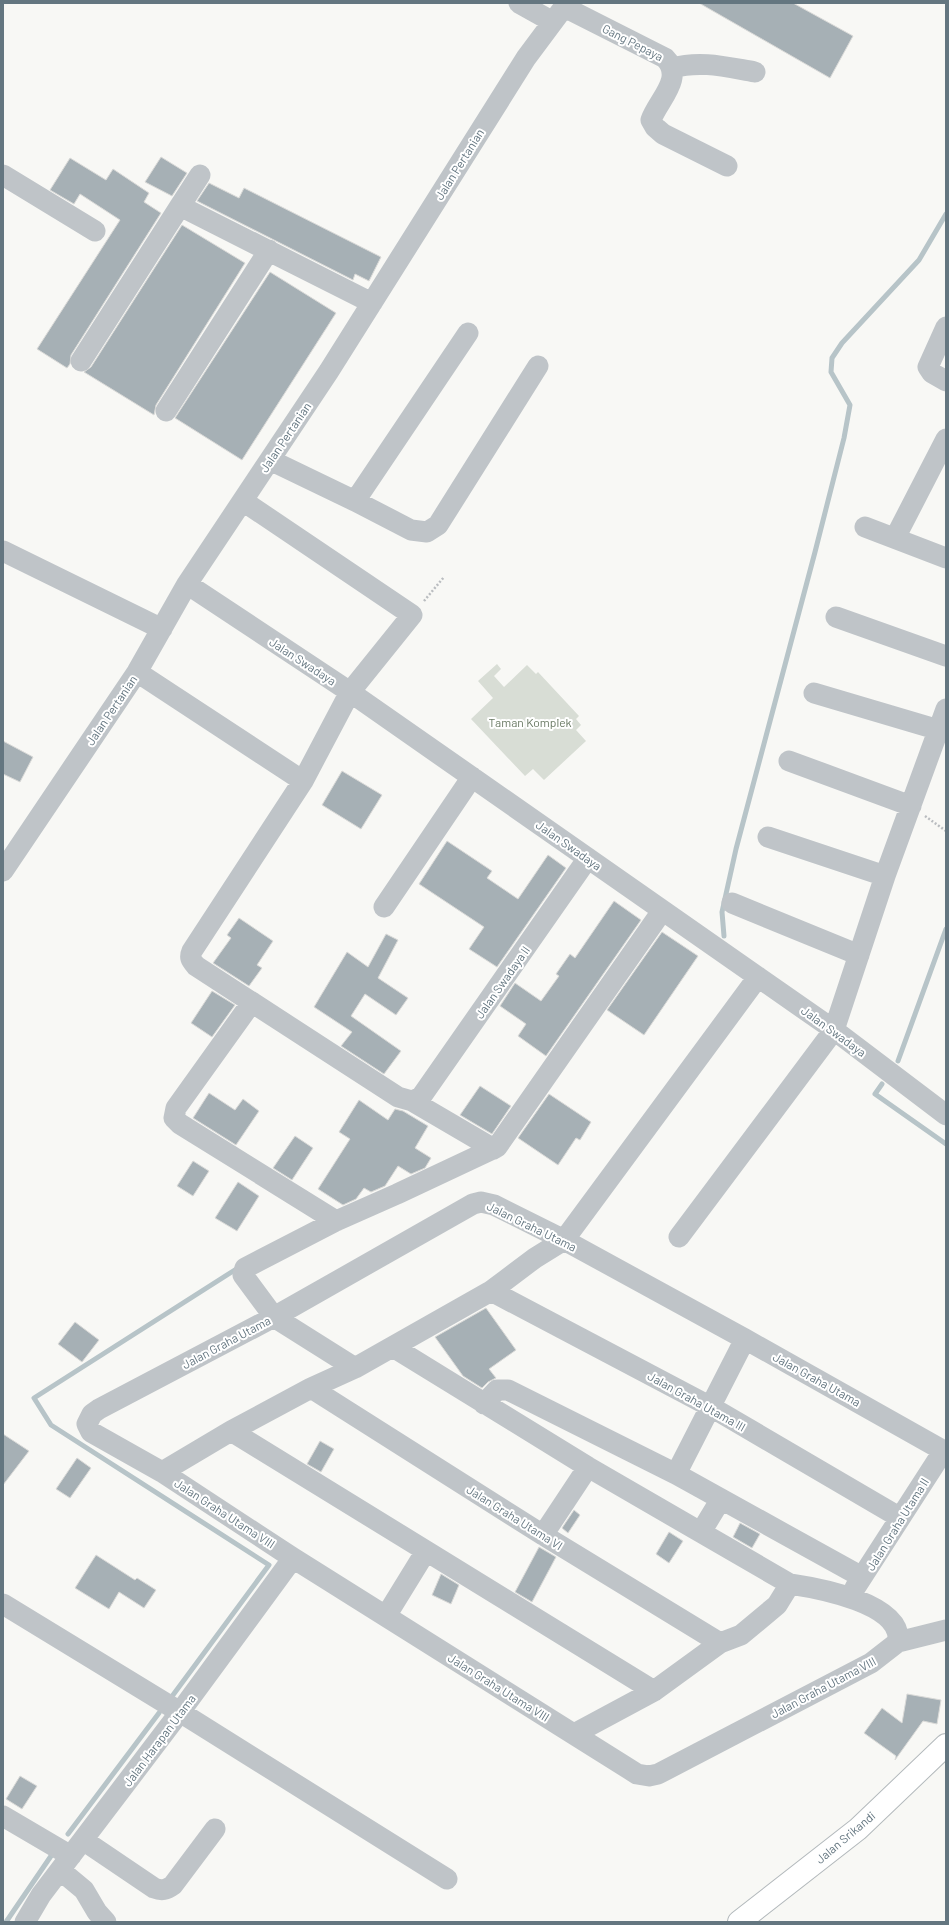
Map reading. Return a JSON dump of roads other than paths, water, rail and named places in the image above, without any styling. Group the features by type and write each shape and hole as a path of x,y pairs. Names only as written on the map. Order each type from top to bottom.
{"main road":[{"name":"Jalan Srikandi","path":"738,1922 858,1829 946,1745"}],"street":[{"name":"Gang Pepaya","path":"519,3 561,11 665,58 672,68 673,74 671,84 655,109 651,120 655,128 663,134 727,166"},
{"name":"Jalan Pertanian","path":"3,871 137,672 186,584 243,501 372,303 526,58 561,11"},
{"path":"672,68 686,64 708,63 755,72"},
{"path":"3,175 95,231"},
{"path":"81,362 200,175"},
{"path":"180,206 372,303"},
{"path":"166,411 269,250"},
{"path":"939,377 928,367 946,327"},
{"path":"355,501 468,333"},
{"path":"270,460 411,530 427,532 435,528 538,366"},
{"path":"895,538 940,464 946,439"},
{"path":"243,501 412,615 350,692 303,780 190,955 191,960 196,966 398,1098 412,1101 494,1149"},
{"path":"865,527 945,555"},
{"path":"3,551 162,629"},
{"name":"Jalan Swadaya","path":"186,584 350,692 662,911 758,976 834,1030 946,1115"},
{"path":"836,617 946,656"},
{"path":"137,672 303,780"},
{"path":"814,693 938,730"},
{"path":"679,1237 834,1030 885,876 946,709"},
{"path":"789,761 911,806"},
{"path":"384,907 472,777"},
{"path":"768,837 885,876"},
{"name":"Jalan Swadaya II","path":"412,1101 421,1097 588,858"},
{"path":"732,903 859,954"},
{"path":"355,1368 274,1317 246,1280 245,1268 250,1264 336,1221 494,1149 662,911"},
{"path":"162,1472 231,1431 311,1388 355,1368 491,1291 535,1258 564,1240 758,976"},
{"path":"252,1002 176,1108 174,1118 180,1124 336,1221"},
{"name":"Jalan Graha Utama","path":"91,1432 87,1424 88,1419 99,1409 274,1317 473,1204 481,1202 494,1205 564,1240 746,1339 945,1451"},
{"name":"Jalan Graha Utama III","path":"491,1291 711,1407 899,1517"},
{"path":"676,1474 746,1339"},
{"path":"393,1347 588,1467 790,1584 824,1589 848,1596 882,1614 892,1623 899,1637 898,1642 946,1630"},
{"name":"Jalan Graha Utama VI","path":"311,1388 543,1535 720,1643"},
{"path":"484,1404 498,1390 508,1390 676,1474 862,1578"},
{"path":"545,1441 558,1415"},
{"path":"231,1431 654,1691"},
{"name":"Jalan Graha Utama VIII","path":"91,1432 162,1472 293,1558 637,1774 649,1776 658,1774 871,1663 898,1642"},
{"name":"Jalan Graha Utama II","path":"848,1596 862,1578 899,1517 945,1451"},
{"path":"543,1535 588,1467"},
{"path":"701,1532 721,1499"},
{"path":"386,1616 426,1551"},
{"name":"Jalan Harapan Utama","path":"25,1922 41,1895 180,1712 293,1558"},
{"path":"574,1734 654,1691 720,1643 741,1635 766,1616 777,1605 790,1584"},
{"path":"3,1604 180,1712 447,1879"},
{"path":"3,1816 71,1855 161,1890 168,1889 173,1885 215,1829"},
{"path":"71,1855 84,1890 97,1912 106,1922"}],"waterway":[{"path":"724,936 722,912 736,849 844,438 850,405 831,372 832,358 842,343 919,260 946,214"},
{"path":"898,1061 946,929"},
{"path":"882,1084 875,1094 946,1144"},
{"path":"173,1695 269,1565 51,1425 34,1398 238,1268"},
{"path":"68,1834 159,1713"},
{"path":"6,1922 51,1856"}],"park label":[{"name":"Taman Komplek","path":"530,722"}]}
